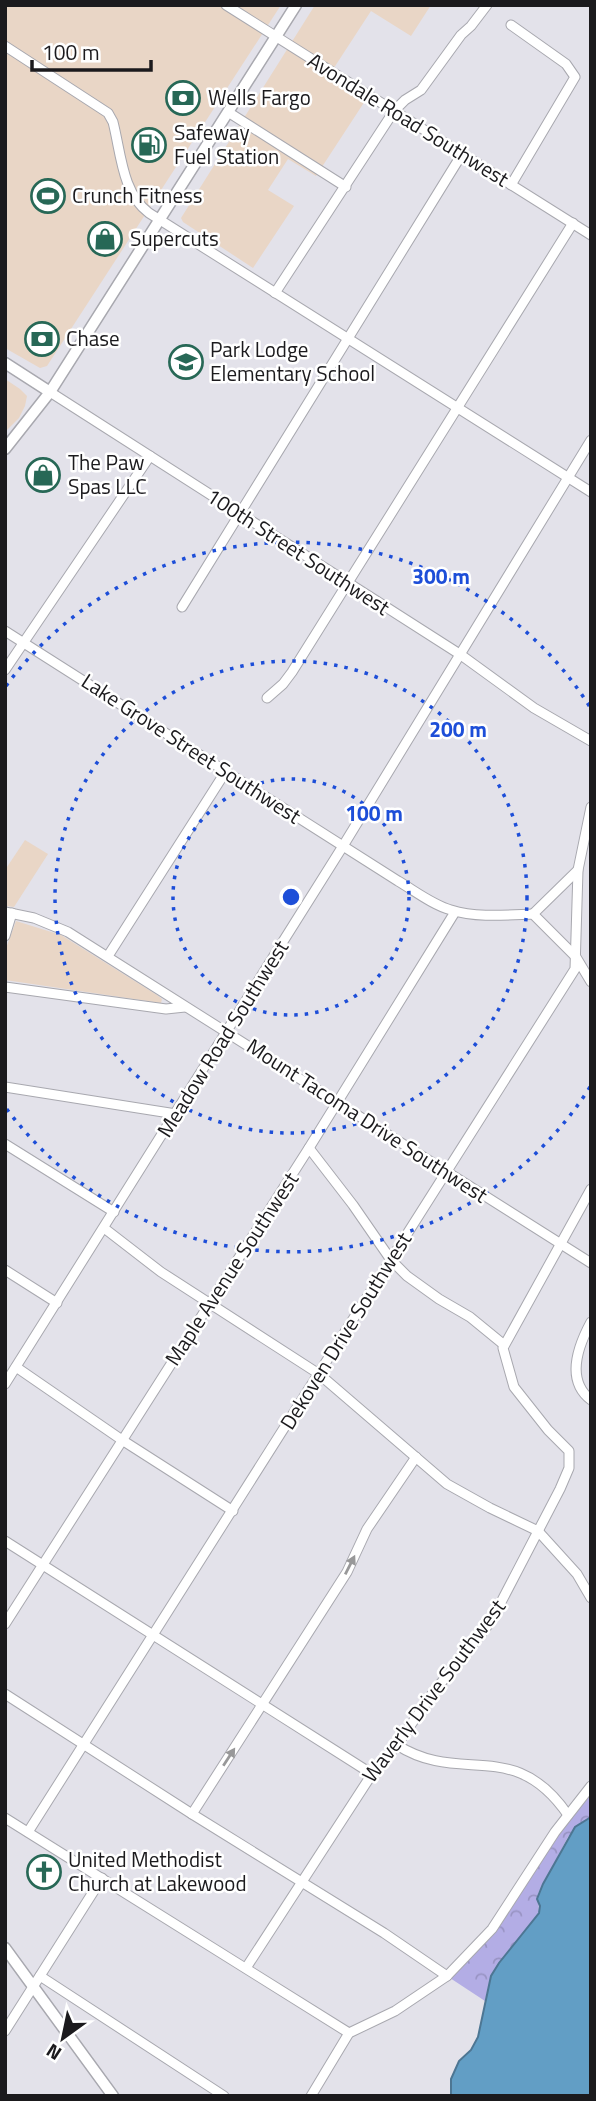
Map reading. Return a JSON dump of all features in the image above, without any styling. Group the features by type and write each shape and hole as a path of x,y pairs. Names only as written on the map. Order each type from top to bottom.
{"main road":[{"path":"5,449 50,392 296,5"},
{"name":"100th Street Southwest","path":"5,363 50,392"},
{"path":"5,1948 113,2096"}],"street":[{"name":"Avondale Road Southwest","path":"226,5 591,235"},
{"path":"275,293 394,111 421,90 461,35 487,5"},
{"path":"511,25 566,64 575,77 548,127 511,185"},
{"path":"5,46 108,113 113,122 130,191 142,208 591,492"},
{"path":"228,112 346,187"},
{"path":"181,607 462,154"},
{"path":"267,698 288,678 573,223"},
{"name":"100th Street Southwest","path":"50,392 461,655 534,708 591,741"},
{"name":"Meadow Road Southwest","path":"5,1384 228,1032 591,440"},
{"path":"5,670 150,456"},
{"name":"Lake Grove Street Southwest","path":"5,631 442,907 456,912 533,914"},
{"path":"108,956 226,771"},
{"name":"Dekoven Drive Southwest","path":"28,1832 575,969 578,870 591,807"},
{"path":"578,870 533,914 576,957 591,982"},
{"path":"5,936 9,912"},
{"name":"Mount Tacoma Drive Southwest","path":"9,912 68,932 108,956 591,1263"},
{"name":"Maple Avenue Southwest","path":"5,1624 337,1104 456,912"},
{"path":"5,987 166,1009 186,1007"},
{"path":"5,1087 176,1114"},
{"path":"5,1144 114,1212"},
{"path":"309,1148 391,1260 407,1276 470,1317 503,1344 591,1189"},
{"path":"104,1228 161,1272 319,1374 447,1484 538,1531 577,1574 591,1598"},
{"path":"5,1270 57,1303"},
{"path":"591,1322 578,1351 575,1368 583,1394 591,1399"},
{"name":"Waverly Drive Southwest","path":"246,1968 372,1774 486,1628 514,1580 569,1468 570,1454 514,1387 503,1344"},
{"path":"16,1367 122,1440 233,1511"},
{"path":"192,1814 347,1572 367,1529 416,1457"},
{"path":"5,1541 372,1774"},
{"path":"5,1694 447,1976"},
{"path":"397,1745 409,1753 435,1762 500,1766 520,1772 549,1791 568,1815"},
{"path":"312,2096 349,2033 395,2011 447,1976 499,1919 568,1815 591,1786"},
{"path":"5,1818 349,2033"},
{"path":"5,2031 102,1878"},
{"path":"40,1976 224,2096"}],"shaded area":[{"path":"5,5 281,5 47,366 40,368 5,348"},
{"path":"315,5 431,5 411,36 371,11 328,77 365,101 316,176 288,159 268,190 294,206 253,268 183,222 181,218"},
{"path":"5,379 27,396 19,418 5,432"},
{"path":"25,840 48,854 14,907 5,906 5,870"},
{"path":"16,921 61,935 157,995 162,999 161,1003 5,980 5,951"}],"green space":[{"path":"591,1794 591,1817 568,1837 538,1894 539,1913 491,1976 485,2001 450,1978 504,1919 564,1827"}],"water":[{"path":"591,1817 591,2096 451,2096 451,2079 459,2061 471,2050 478,2037 491,1976 539,1913 537,1899 543,1884 575,1827"}],"place":[{"name":"Wells Fargo","path":"183,98"},
{"name":"Safeway Fuel Station","path":"149,145"},
{"name":"Crunch Fitness","path":"48,196"},
{"name":"Supercuts","path":"105,239"},
{"name":"Chase","path":"42,339"},
{"name":"Park Lodge Elementary School","path":"186,362"},
{"name":"The Paw Spas LLC","path":"43,475"},
{"name":"United Methodist Church at Lakewood","path":"44,1872"}]}
